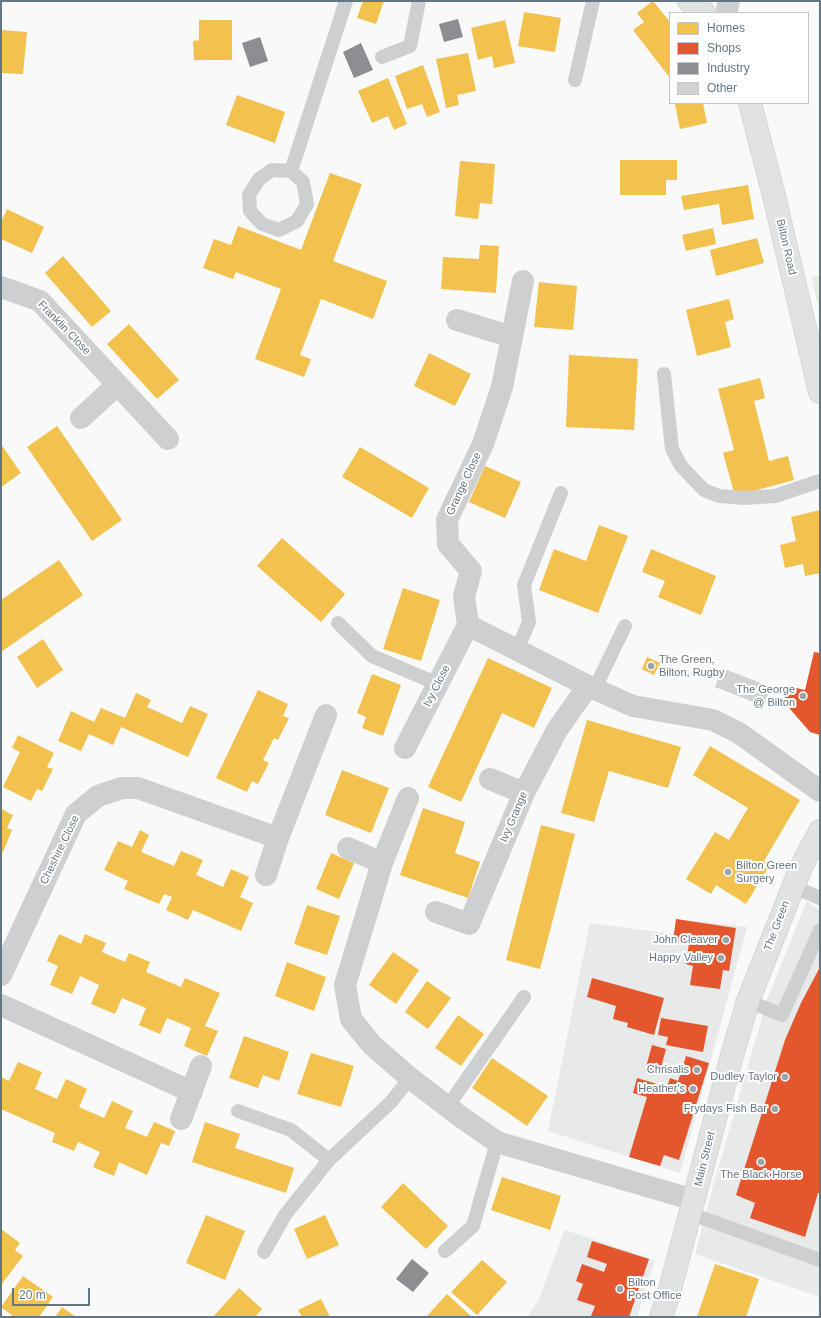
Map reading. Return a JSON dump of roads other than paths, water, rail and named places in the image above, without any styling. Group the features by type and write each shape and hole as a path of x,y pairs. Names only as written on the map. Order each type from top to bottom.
{"main road":[{"path":"689,1 703,12"},
{"name":"Bilton Road","path":"750,104 774,196 820,392"},
{"name":"The Green","path":"748,1000 792,886 820,831"},
{"name":"Main Street","path":"661,1317 670,1293 731,1059 748,1000"}],"street":[{"path":"726,12 729,1"},
{"name":"Grange Close","path":"468,625 464,596 471,571 448,544 447,520 483,444 502,387 523,281"},
{"name":"Franklin Close","path":"1,287 40,301 168,439"},
{"path":"457,320 512,337"},
{"path":"81,418 117,385"},
{"path":"468,625 591,688 633,706 713,720 739,733 820,791"},
{"name":"Ivy Close","path":"405,748 468,625"},
{"name":"Ivy Grange","path":"436,912 469,924 524,793 557,730 591,688"},
{"path":"266,875 278,838 326,715"},
{"path":"490,779 524,793"},
{"name":"Cheshire Close","path":"1,975 76,814 98,796 122,788 138,788 278,838"},
{"path":"408,798 382,863 345,984 351,1019 372,1045 410,1078 497,1142 693,1207"},
{"path":"348,848 382,863"},
{"path":"1,1005 192,1092"},
{"path":"181,1119 201,1066"}],"lane":[{"path":"291,171 346,1"},
{"path":"382,57 410,46 419,1"},
{"path":"575,80 593,1"},
{"path":"272,170 291,171 303,182 307,204 304,210 297,222 279,230 262,224 250,211 249,195 259,179 272,170"},
{"path":"664,374 672,449 681,466 704,490 719,496 744,498 775,496 820,481"},
{"path":"517,650 528,622 524,585 561,492"},
{"path":"338,624 372,656 438,684"},
{"path":"591,688 626,626"},
{"path":"792,886 820,898"},
{"path":"748,1000 782,1015 820,930"},
{"path":"448,1106 524,997"},
{"path":"264,1252 285,1215 329,1160 391,1102 410,1078"},
{"path":"238,1111 291,1130 329,1160"},
{"path":"445,1251 473,1226 497,1142"},
{"path":"693,1207 820,1260"}],"place":[{"name":"The Green, Bilton, Rugby","path":"651,666"},
{"name":"The George @ Bilton","path":"803,696"},
{"name":"Bilton Green Surgery","path":"728,872"},
{"name":"John Cleaver","path":"726,940"},
{"name":"Happy Valley","path":"721,958"},
{"name":"Chrisalis","path":"697,1070"},
{"name":"Dudley Taylor","path":"785,1077"},
{"name":"Heather's","path":"693,1089"},
{"name":"Frydays Fish Bar","path":"775,1109"},
{"name":"The Black Horse","path":"761,1162"},
{"name":"Bilton Post Office","path":"620,1289"}]}
